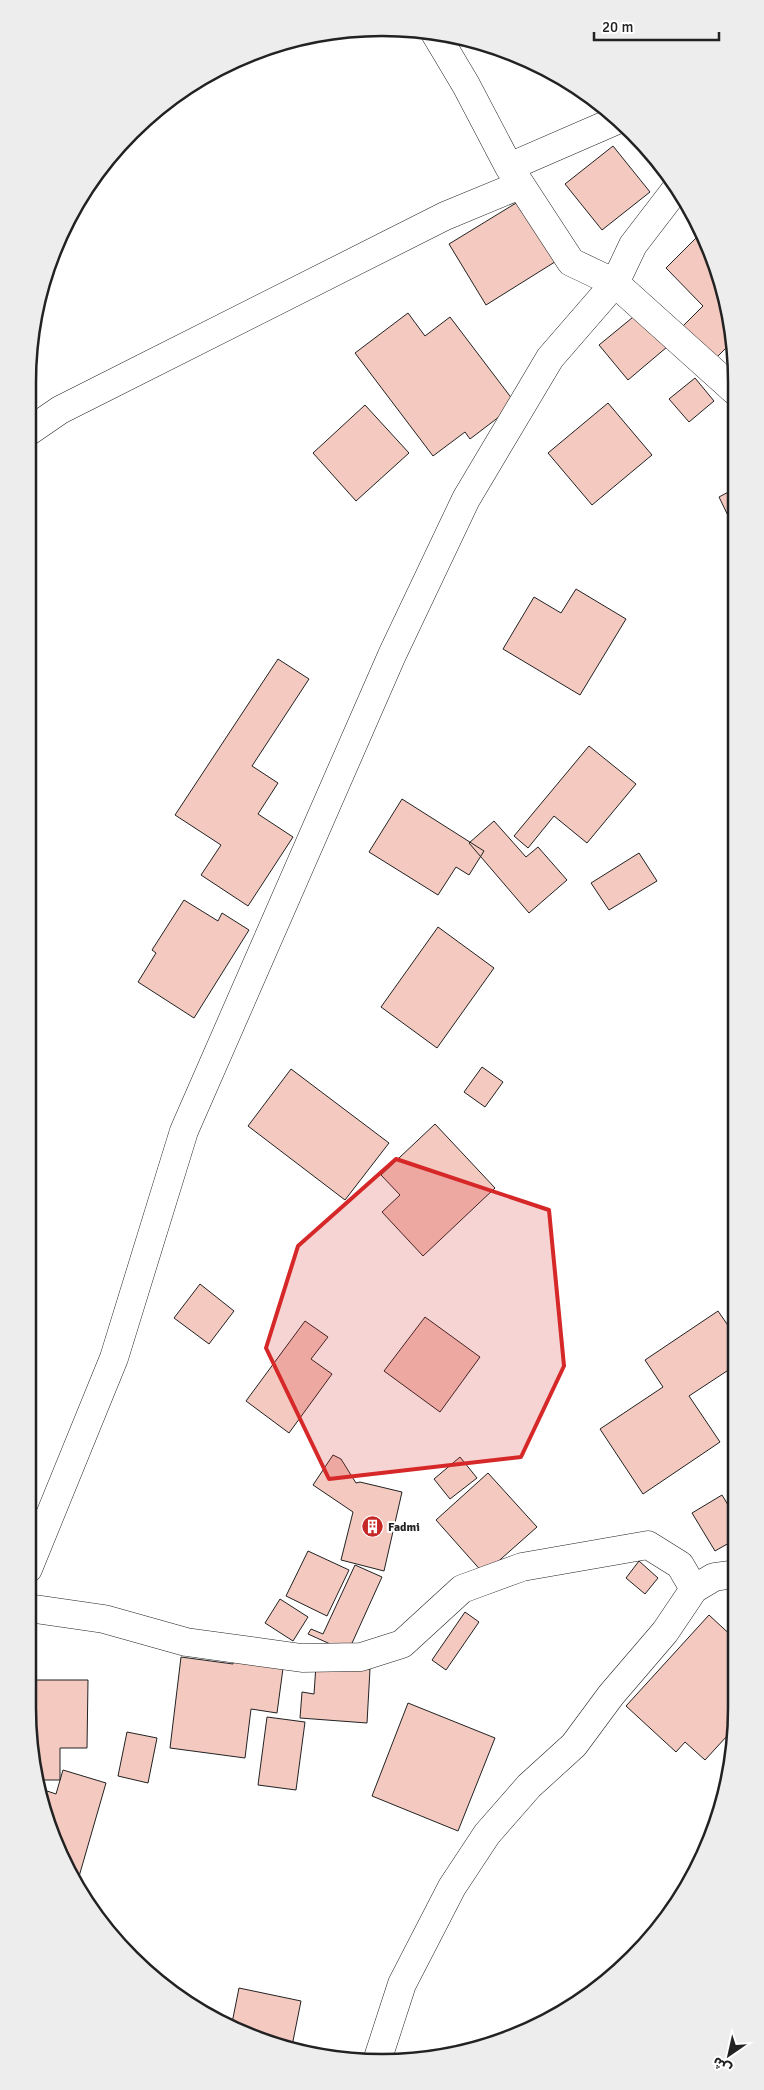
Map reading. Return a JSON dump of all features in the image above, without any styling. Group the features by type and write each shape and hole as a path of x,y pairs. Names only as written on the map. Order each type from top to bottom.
{"street":[{"path":"440,41 466,84 515,176 571,262 615,284 728,385"},
{"path":"36,426 60,410 445,216 611,123"},
{"path":"36,1549 114,1358 184,1131 392,655 466,499 550,358 615,284 634,245 672,195"},
{"path":"36,1609 104,1619 186,1642 302,1658 361,1656 402,1644 462,1589 522,1566 648,1546 680,1565 694,1588"},
{"path":"379,2054 402,1984 452,1887 487,1834 529,1786 574,1745 611,1695 665,1632 694,1588 714,1577 728,1575"}],"highlighted area":[{"path":"396,1159 549,1210 564,1366 521,1457 329,1479 266,1348 298,1246"}],"building":[{"path":"613,146 650,192 602,230 565,184"},
{"path":"521,200 558,260 486,305 449,244"},
{"path":"696,238 716,293 725,337 726,348 713,361 680,329 703,306 666,268"},
{"path":"408,313 425,336 450,317 516,404 470,439 465,432 433,456 355,353"},
{"path":"638,313 667,347 628,380 599,345"},
{"path":"695,378 714,401 689,422 669,399"},
{"path":"608,403 652,455 592,505 548,453"},
{"path":"365,405 409,453 356,501 313,453"},
{"path":"728,492 728,516 719,497"},
{"path":"576,589 626,619 580,695 503,649 534,597 561,613"},
{"path":"278,659 309,679 252,766 278,783 258,814 293,837 248,906 201,875 221,845 175,815"},
{"path":"589,746 636,784 587,843 554,816 528,848 514,836"},
{"path":"402,799 484,851 469,875 456,867 438,895 369,852"},
{"path":"494,821 526,857 538,847 567,880 529,913 469,843"},
{"path":"639,853 657,881 609,910 591,883"},
{"path":"184,900 218,921 222,913 249,930 194,1018 138,982 156,953 152,950"},
{"path":"438,927 494,968 437,1048 381,1007"},
{"path":"482,1067 503,1082 485,1107 464,1092"},
{"path":"291,1069 389,1143 345,1200 248,1126"},
{"path":"435,1124 495,1188 423,1256 382,1212 400,1195 381,1175"},
{"path":"200,1284 234,1311 209,1344 174,1318"},
{"path":"718,1311 728,1325 728,1370 689,1396 720,1442 643,1494 600,1429 663,1387 645,1360"},
{"path":"425,1317 480,1357 440,1412 384,1371"},
{"path":"305,1321 328,1337 311,1359 332,1374 289,1433 246,1401"},
{"name":"Fadmi","path":"333,1455 341,1459 356,1483 360,1482 402,1492 384,1571 341,1560 353,1512 313,1485"},
{"path":"460,1457 477,1478 450,1499 434,1479"},
{"path":"488,1473 537,1527 484,1574 436,1520"},
{"path":"722,1495 728,1505 728,1544 715,1551 692,1513"},
{"path":"308,1551 349,1570 327,1616 286,1596"},
{"path":"639,1561 658,1578 645,1594 626,1578"},
{"path":"355,1565 382,1577 348,1652 308,1634 311,1629 323,1634"},
{"path":"280,1599 308,1617 293,1641 265,1623"},
{"path":"465,1612 479,1622 446,1670 432,1660"},
{"path":"709,1615 728,1633 726,1737 705,1760 685,1742 676,1752 626,1706"},
{"path":"235,1655 284,1661 277,1713 251,1709 245,1758 170,1748 181,1657 233,1664"},
{"path":"316,1665 370,1669 367,1723 300,1718 302,1692 314,1694"},
{"path":"36,1680 88,1680 87,1748 60,1748 60,1780 44,1780 37,1731"},
{"path":"408,1703 495,1738 458,1831 372,1796"},
{"path":"267,1717 305,1722 296,1790 258,1785"},
{"path":"127,1732 157,1738 148,1783 118,1776"},
{"path":"63,1770 106,1783 80,1875 63,1840 47,1791 56,1794"},
{"path":"239,1988 301,2001 293,2042 233,2020"}],"place":[{"name":"Fadmi","path":"372,1527"}]}
